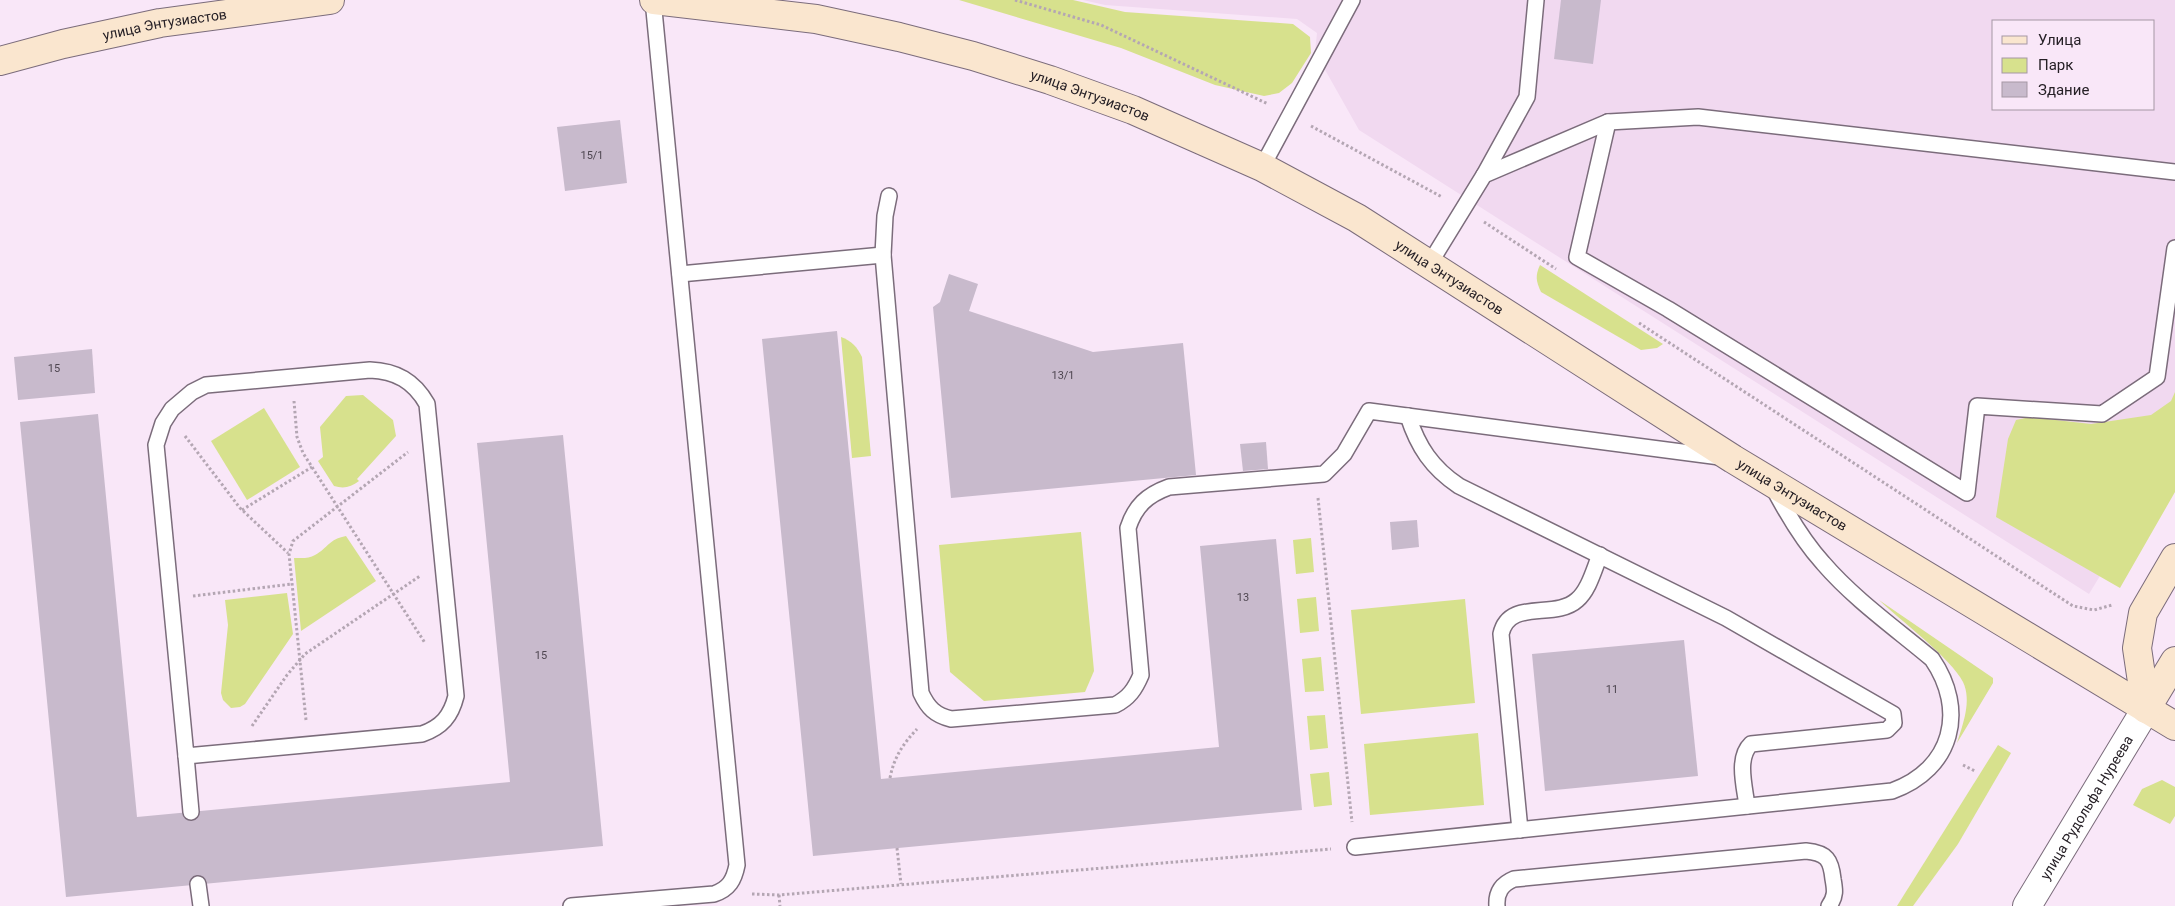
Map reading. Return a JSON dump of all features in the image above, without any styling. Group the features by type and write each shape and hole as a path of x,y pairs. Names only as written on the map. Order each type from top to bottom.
{"main road":[{"name":"улица Энтузиастов","path":"0,61 63,44 160,23 330,0"},
{"name":"улица Энтузиастов","path":"654,0 816,19 899,37 973,56 1050,80 1133,110 1262,167 1357,218 1430,263 1732,459 2175,726"},
{"path":"2146,709 2137,648 2143,613 2175,558"},
{"name":"улица Рудольфа Нуреева","path":"2146,709 2175,661"}],"street":[{"name":"улица Рудольфа Нуреева","path":"2027,906 2146,709"}],"lane":[{"path":"570,906 714,894 729,886 735,876 737,865 654,0"},
{"path":"1262,167 1352,0"},
{"path":"1430,263 1484,175 1527,97 1536,0"},
{"path":"1484,175 1608,122 1698,117 2175,172"},
{"path":"1608,122 1577,256 1668,309 1967,493 1977,406 2102,414 2157,377 2175,248"},
{"path":"888,196 883,254 921,693 926,705 932,712 951,719 1115,705 1123,701 1136,688 1141,674 1128,528 1138,507 1155,492 1169,487 1324,474 1344,454 1370,411 1732,459"},
{"path":"680,274 883,254"},
{"path":"186,756 422,734 433,730 444,722 452,711 456,696 427,404 412,384 399,375 385,370 370,370 206,385 181,399 168,414 156,444 191,812"},
{"path":"1408,416 1414,436 1422,452 1445,477 1459,486 1726,618 1893,714 1894,723 1887,730 1751,744 1743,760 1747,806"},
{"path":"1355,847 1892,791 1903,787 1927,771 1940,753 1948,735 1952,709 1944,679 1932,659 1843,583 1823,563 1789,519 1770,481"},
{"path":"1520,830 1501,634 1502,627 1511,617 1518,613 1560,609 1577,601 1584,593 1600,555"},
{"path":"1497,906 1498,894 1502,887 1514,879 1806,851 1823,855 1832,865 1835,896 1829,906"},
{"path":"198,884 200,906"}],"path":[{"path":"1015,0 1101,25 1291,114 1464,209 1564,274"},
{"path":"1631,318 2073,606 2094,610 2114,604"},
{"path":"292,377 298,443 429,650"},
{"path":"168,414 242,510 289,554"},
{"path":"308,744 289,554 294,541 430,434"},
{"path":"242,510 312,467"},
{"path":"729,886 750,894 779,894 1355,847 1315,475"},
{"path":"234,751 287,675 312,648 443,560"},
{"path":"171,598 292,584"},
{"path":"890,778 896,757 903,744 932,712"},
{"path":"897,848 901,884"},
{"path":"779,894 780,906"}],"shaded area":[{"path":"1083,0 2175,0 2175,452 2089,594 1359,130 1315,52 1317,33 1297,19 1105,5"}],"green space":[{"path":"959,0 1073,0 1125,12 1293,24 1310,37 1311,53 1292,83 1279,93 1264,96 1215,85 1121,48"},
{"path":"1540,265 1663,344 1657,348 1641,350 1541,292 1537,278"},
{"path":"841,337 854,345 862,357 871,456 852,458"},
{"path":"2175,392 2175,492 2120,588 1996,517 2008,439 2016,420 2030,417 2091,424 2151,415 2171,401"},
{"path":"363,395 393,420 396,436 357,479 359,481 347,487 334,486 318,461 323,457 320,427 346,396"},
{"path":"264,408 300,467 247,500 211,441"},
{"path":"1081,532 1094,671 1085,692 984,701 950,672 939,545"},
{"path":"346,536 376,581 301,631 294,558 313,556 332,541"},
{"path":"1311,538 1314,572 1296,574 1293,540"},
{"path":"287,593 293,634 245,704 240,707 231,708 223,700 221,693 228,625 225,600"},
{"path":"1316,597 1319,631 1300,633 1297,599"},
{"path":"1465,599 1475,703 1361,714 1351,610"},
{"path":"1879,600 1993,678 1993,683 1957,743 1967,705 1966,689 1963,682 1957,672 1937,651"},
{"path":"1321,657 1324,691 1305,692 1302,659"},
{"path":"1325,715 1328,748 1310,750 1307,716"},
{"path":"1478,733 1484,805 1370,815 1364,744"},
{"path":"1998,745 2011,753 1958,844 1913,906 1897,906"},
{"path":"1329,772 1332,805 1314,807 1310,774"},
{"path":"2162,780 2175,787 2175,816 2170,824 2133,805 2142,789"}],"building":[{"path":"1561,0 1601,0 1593,64 1554,59"},
{"path":"620,120 627,183 565,191 557,127"},
{"path":"949,274 978,284 969,311 1093,352 1183,343 1196,475 951,498 933,307 940,302"},
{"path":"837,331 881,779 1219,747 1200,546 1276,539 1302,810 813,856 762,339"},
{"path":"92,349 95,393 18,400 14,357"},
{"path":"98,414 137,817 510,782 477,443 563,435 603,846 66,897 20,422"},
{"path":"1266,442 1268,469 1243,471 1240,444"},
{"path":"1417,520 1419,547 1392,550 1390,522"},
{"path":"1684,640 1698,776 1545,791 1532,654"}]}
